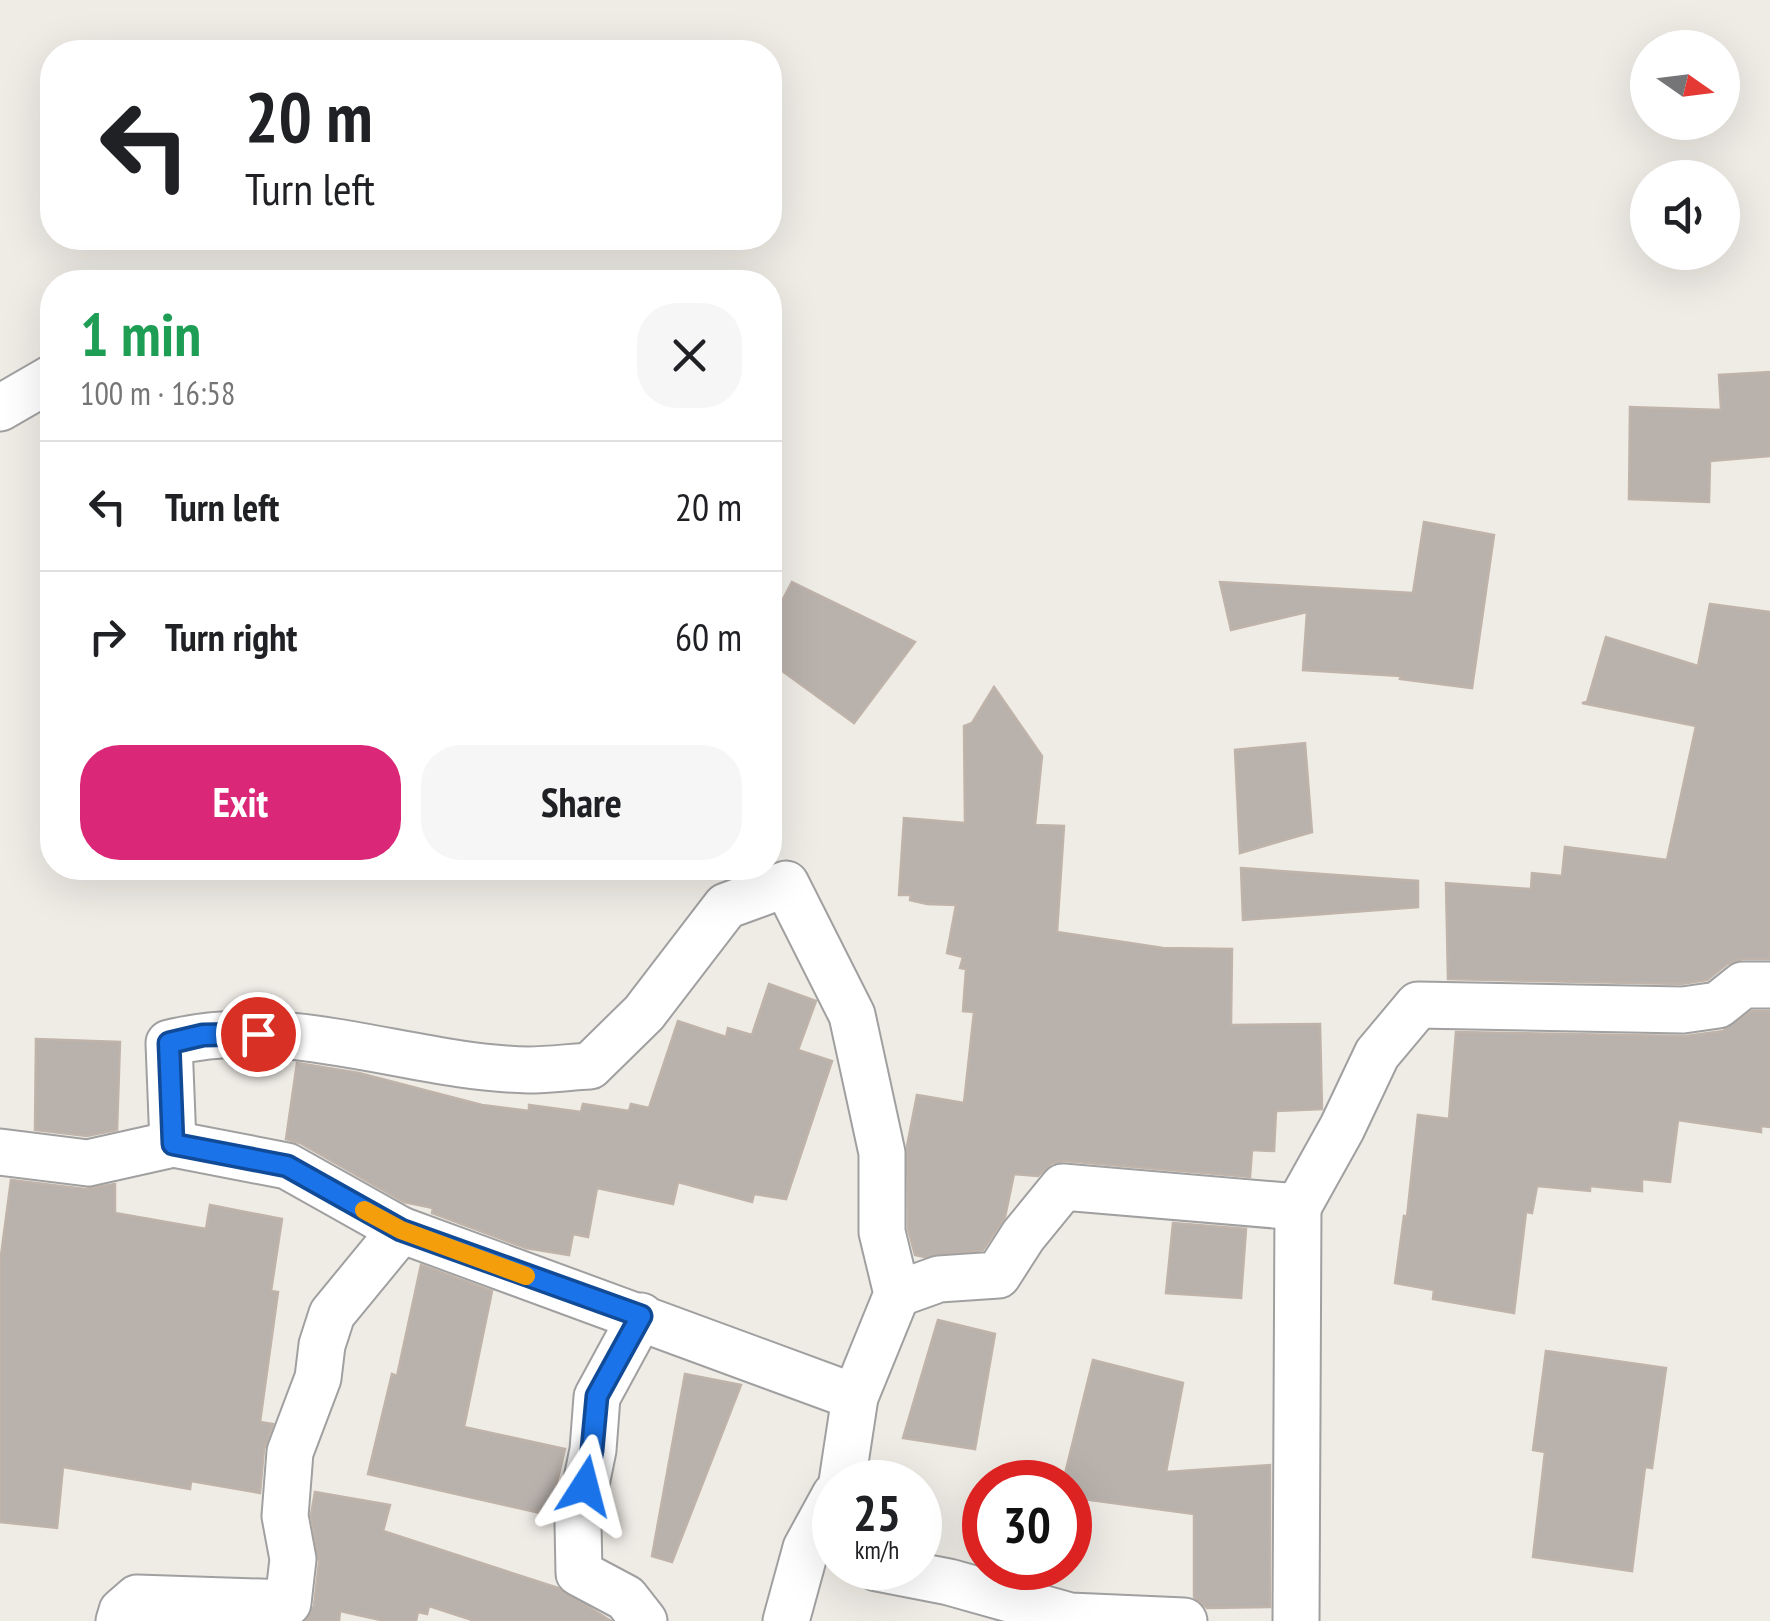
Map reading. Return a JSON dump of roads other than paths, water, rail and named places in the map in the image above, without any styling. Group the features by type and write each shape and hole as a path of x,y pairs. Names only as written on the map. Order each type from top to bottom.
{"street":[{"path":"0,408 40,385"},
{"path":"173,1144 169,1043 203,1035 285,1033 528,1070 590,1066 644,1013 726,906 786,884 852,1015 882,1153 882,1232 896,1294 855,1397 845,1460"},
{"path":"1296,1621 1298,1207 1378,1054 1418,1004 1683,1010 1718,1005 1743,985 1770,986"},
{"path":"0,1152 88,1163 173,1144 287,1166 401,1230 855,1397"},
{"path":"896,1294 939,1279 998,1275 1023,1236 1063,1187 1298,1207"},
{"path":"118,1621 136,1598 284,1612 293,1559 285,1516 290,1452 318,1378 322,1345 332,1314 401,1230"},
{"path":"641,1316 597,1396 592,1450 578,1523 580,1573 626,1598 644,1621"},
{"path":"786,1621 812,1568"},
{"path":"942,1581 1070,1616 1184,1621"}]}
